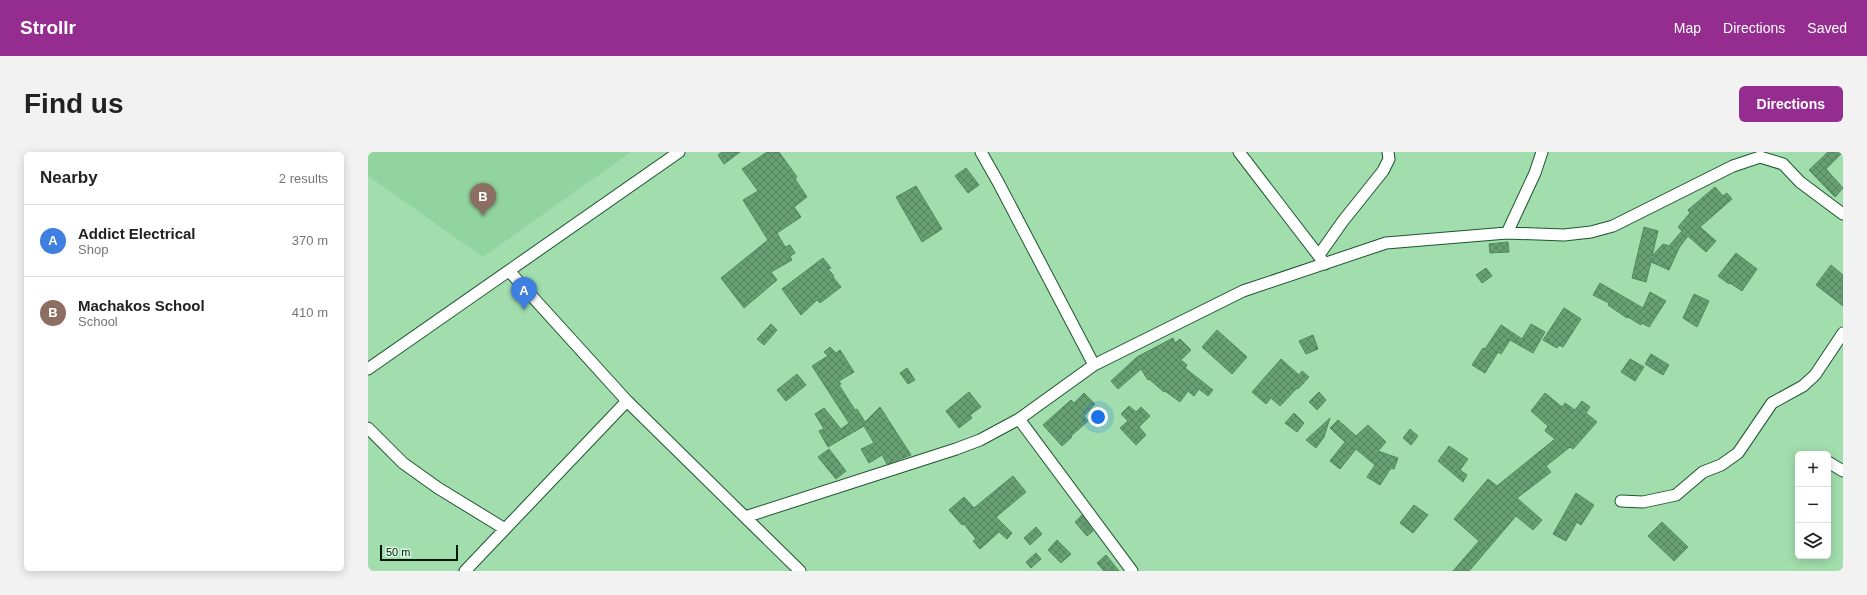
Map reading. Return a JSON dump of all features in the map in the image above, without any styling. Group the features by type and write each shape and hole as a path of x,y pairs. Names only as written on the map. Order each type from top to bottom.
{"street":[{"path":"368,369 679,152"},
{"path":"981,152 1094,365"},
{"path":"1239,152 1322,260"},
{"path":"1322,260 1343,221 1383,171 1389,158 1388,152"},
{"path":"1507,233 1535,173 1542,152"},
{"path":"745,517 980,440 1019,419 1094,365 1243,291 1322,260 1386,243 1507,233 1564,235 1601,230 1656,205 1733,166 1760,157 1783,164 1800,182 1843,214"},
{"path":"509,271 627,402 800,571"},
{"path":"1621,500 1643,502 1676,495 1702,472 1721,465 1727,461 1738,452 1772,403 1803,386 1815,375 1843,333"},
{"path":"465,571 627,402"},
{"path":"1019,419 1132,571"},
{"path":"368,428 403,463 438,488 506,529"},
{"path":"1831,464 1843,471"}],"shaded area":[{"path":"368,152 631,152 483,257 368,176"}],"building":[{"path":"722,152 740,152 724,164 718,155"},
{"path":"767,152 779,152 797,177 795,179 807,197 794,207 801,217 777,233 785,247 790,245 795,253 790,256 792,260 771,272 777,280 744,308 721,278 768,240 743,200 758,191 742,169"},
{"path":"1828,152 1843,152 1826,169 1843,188 1835,197 1809,170"},
{"path":"966,168 979,185 968,193 955,176"},
{"path":"916,186 942,229 922,242 896,197"},
{"path":"1715,187 1723,196 1727,193 1732,199 1700,227 1716,241 1706,252 1688,236 1679,248 1669,270 1651,262 1646,282 1632,278 1644,227 1658,231 1652,256 1663,244 1669,246 1682,231 1678,227 1690,213 1688,210"},
{"path":"1508,242 1509,252 1490,253 1489,244"},
{"path":"1736,253 1757,269 1742,291 1718,276"},
{"path":"823,258 831,268 828,269 841,287 820,303 817,300 801,315 782,289"},
{"path":"1831,265 1843,275 1843,306 1816,285"},
{"path":"1486,268 1492,276 1482,283 1476,275"},
{"path":"1600,283 1643,308 1650,292 1666,301 1649,327 1642,323 1641,325 1628,317 1627,318 1608,305 1609,303 1593,295"},
{"path":"1694,294 1709,301 1697,327 1683,318"},
{"path":"1564,308 1581,319 1563,347 1559,345 1557,348 1543,340"},
{"path":"771,324 777,330 764,345 757,339"},
{"path":"1531,324 1545,332 1533,353 1510,340 1501,354 1498,352 1485,373 1472,365 1501,325 1522,339"},
{"path":"1217,330 1247,357 1232,374 1202,347"},
{"path":"1313,335 1318,349 1306,354 1299,341"},
{"path":"1173,338 1175,343 1180,339 1191,350 1181,360 1187,365 1185,368 1213,390 1208,396 1199,389 1194,396 1188,391 1180,402 1165,391 1164,392 1149,379 1148,380 1141,369 1118,389 1111,381 1137,357"},
{"path":"830,347 836,353 840,350 854,372 839,381 841,384 839,385 855,410 857,409 865,422 880,407 911,455 887,464 882,455 869,463 861,449 874,443 864,426 828,447 819,431 824,429 815,414 824,408 841,429 849,423 812,366 828,356 824,352"},
{"path":"1651,354 1669,365 1663,375 1645,364"},
{"path":"1281,359 1299,375 1302,371 1309,377 1280,406 1271,398 1266,404 1252,392"},
{"path":"1630,359 1644,367 1635,381 1621,372"},
{"path":"907,368 915,380 908,384 900,373"},
{"path":"797,374 806,385 786,401 777,390"},
{"path":"969,392 981,407 970,415 972,418 959,428 946,411"},
{"path":"1319,392 1326,400 1317,410 1309,402"},
{"path":"1084,393 1095,404 1084,416 1088,421 1062,446 1043,425 1071,400 1074,403"},
{"path":"1545,393 1562,407 1565,403 1575,410 1582,401 1590,407 1586,413 1597,422 1573,449 1570,447 1546,466 1551,472 1517,498 1542,520 1533,530 1516,516 1469,571 1453,571 1479,541 1454,519 1488,479 1497,486 1555,439 1545,431 1548,426 1531,411"},
{"path":"1129,406 1136,412 1141,407 1150,416 1139,427 1146,435 1136,445 1120,428 1128,421 1121,414"},
{"path":"1294,413 1304,423 1297,432 1285,423"},
{"path":"1330,418 1324,437 1316,448 1306,440"},
{"path":"1338,420 1356,436 1368,425 1386,442 1378,451 1398,458 1394,469 1391,468 1380,485 1367,477 1375,465 1356,449 1340,469 1330,461 1345,442 1330,428"},
{"path":"1410,429 1418,436 1411,445 1403,438"},
{"path":"1449,446 1468,459 1460,470 1467,475 1463,482 1438,461"},
{"path":"829,449 846,471 836,479 818,457"},
{"path":"1013,476 1026,492 996,517 1012,533 1007,539 999,532 980,549 973,541 976,539 964,524 962,525 949,510 964,497 974,508"},
{"path":"1576,493 1594,505 1581,525 1577,522 1566,541 1553,534"},
{"path":"1414,505 1428,515 1413,533 1400,523"},
{"path":"1082,515 1093,531 1087,536 1075,522"},
{"path":"1662,522 1688,547 1674,561 1648,536"},
{"path":"1036,527 1042,534 1030,545 1024,538"},
{"path":"1057,540 1071,554 1061,563 1048,550"},
{"path":"1036,553 1041,559 1031,568 1026,562"},
{"path":"1106,555 1119,571 1104,571 1097,563"}],"place":[{"name":"Machakos School","path":"483,216"},
{"name":"Addict Electrical","path":"524,310"}]}
